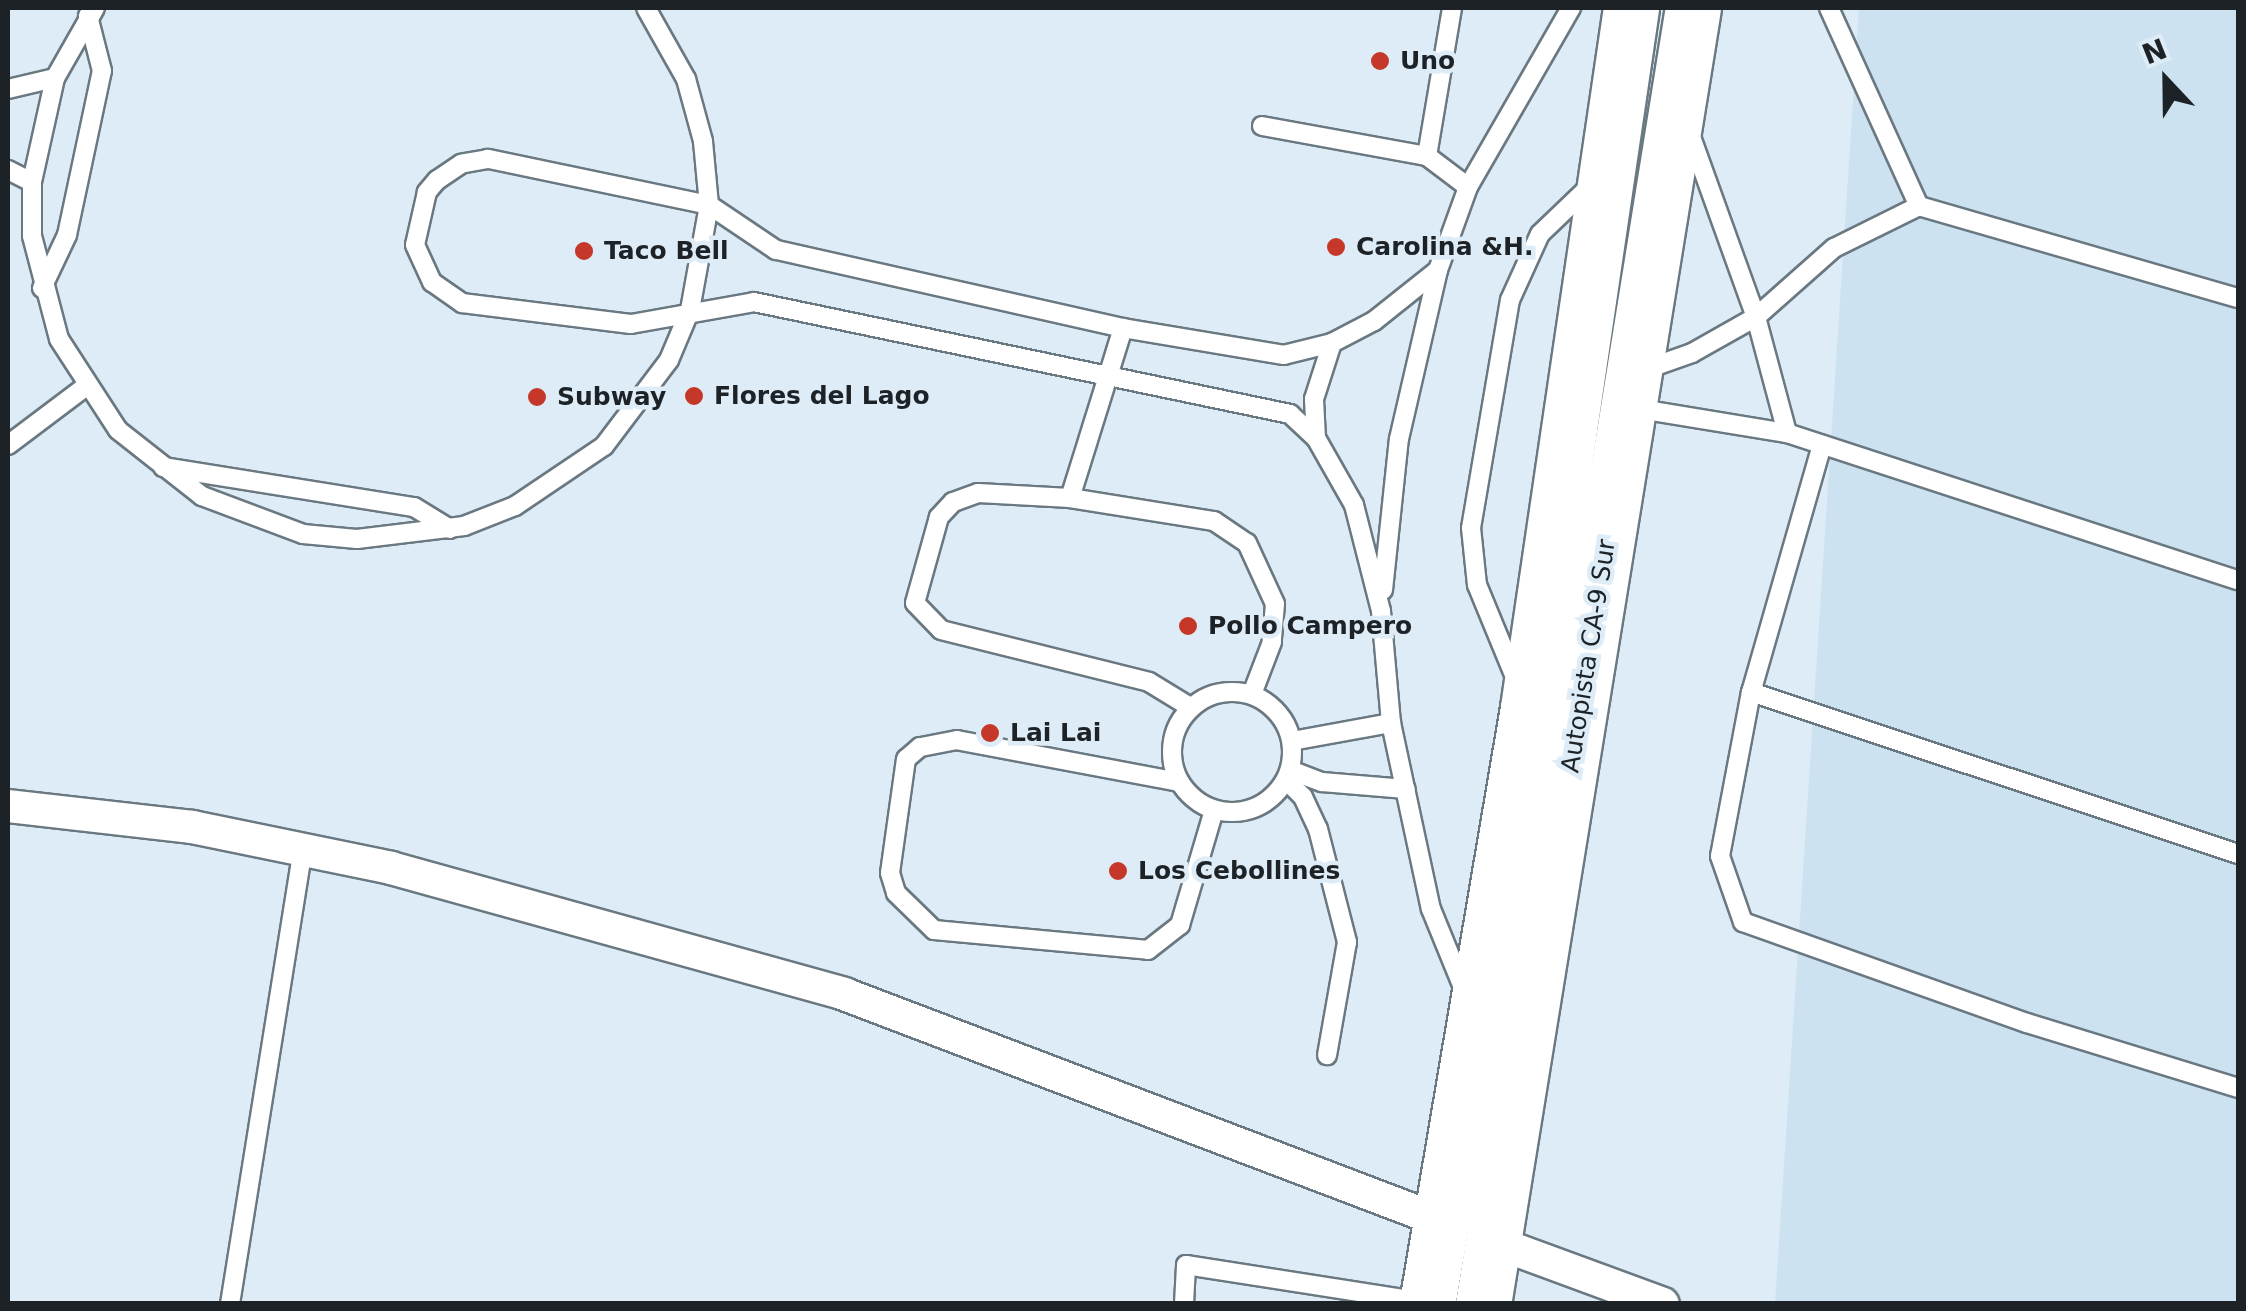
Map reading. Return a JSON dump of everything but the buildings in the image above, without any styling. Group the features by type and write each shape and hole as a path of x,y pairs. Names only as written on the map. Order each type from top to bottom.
{"highway":[{"name":"Autopista CA-9 Sur","path":"1428,1303 1528,708 1631,8"},
{"name":"Autopista CA-9 Sur","path":"1482,1304 1693,8"}],"street":[{"path":"8,806 192,826 391,868 844,994 1442,1221"},
{"path":"1492,1241 1663,1304"}],"lane":[{"path":"91,12 55,78 32,182 42,288 85,387 158,466 235,511 303,534 357,539 450,528 515,506 604,446 669,360 690,310 709,205 703,141 686,79 646,8"},
{"path":"1427,156 1452,8"},
{"path":"1381,611 1399,439 1438,270 1468,187 1571,8"},
{"path":"1829,8 1919,206"},
{"path":"42,288 67,235 102,71 91,12"},
{"path":"8,89 55,78"},
{"path":"1679,96 1756,317 1787,433"},
{"path":"1262,126 1427,156 1468,187"},
{"path":"1438,270 1374,321 1332,342 1284,354 1124,328 776,250 709,205 474,160 449,170 427,192 415,246 432,282 462,303 631,324 690,310 754,302 1290,414 1316,438 1354,505 1381,611 1391,723 1431,909 1475,1017"},
{"path":"1528,708 1477,585 1471,528 1510,300 1540,234 1608,169"},
{"path":"8,170 32,182"},
{"path":"1631,390 1756,317 1834,248 1919,206 2238,298"},
{"path":"1070,498 1111,379 1124,328"},
{"path":"1316,438 1314,399 1332,342"},
{"path":"8,445 85,387"},
{"path":"1631,390 1787,433 2238,580"},
{"path":"1822,446 1751,692 1720,856 1744,922 2028,1023 2238,1088"},
{"path":"158,466 414,508 450,528"},
{"path":"1190,708 1150,682 942,630 916,603 939,517 954,502 978,493 1070,498 1214,521 1247,543 1275,604 1272,642 1252,694"},
{"path":"1751,692 2238,854"},
{"path":"1179,782 1172,743 1190,708 1209,696 1252,694 1278,712 1292,741 1288,775 1318,829 1347,942 1326,1055"},
{"path":"1292,741 1391,723"},
{"path":"1214,810 1180,924 1148,950 934,930 896,893 890,873 906,759 920,747 958,740 1179,782 1214,810 1247,810 1288,775"},
{"path":"1288,775 1322,782 1406,788"},
{"path":"230,1304 303,850"},
{"path":"1184,1304 1186,1265 1428,1303"}],"shaded area":[{"path":"1859,8 2238,8 2238,1303 1775,1304"}],"place":[{"name":"Uno","path":"1380,61"},
{"name":"Carolina &H.","path":"1336,247"},
{"name":"Taco Bell","path":"584,251"},
{"name":"Flores del Lago","path":"694,396"},
{"name":"Subway","path":"537,397"},
{"name":"Pollo Campero","path":"1188,626"},
{"name":"Lai Lai","path":"990,733"},
{"name":"Los Cebollines","path":"1118,871"}]}
